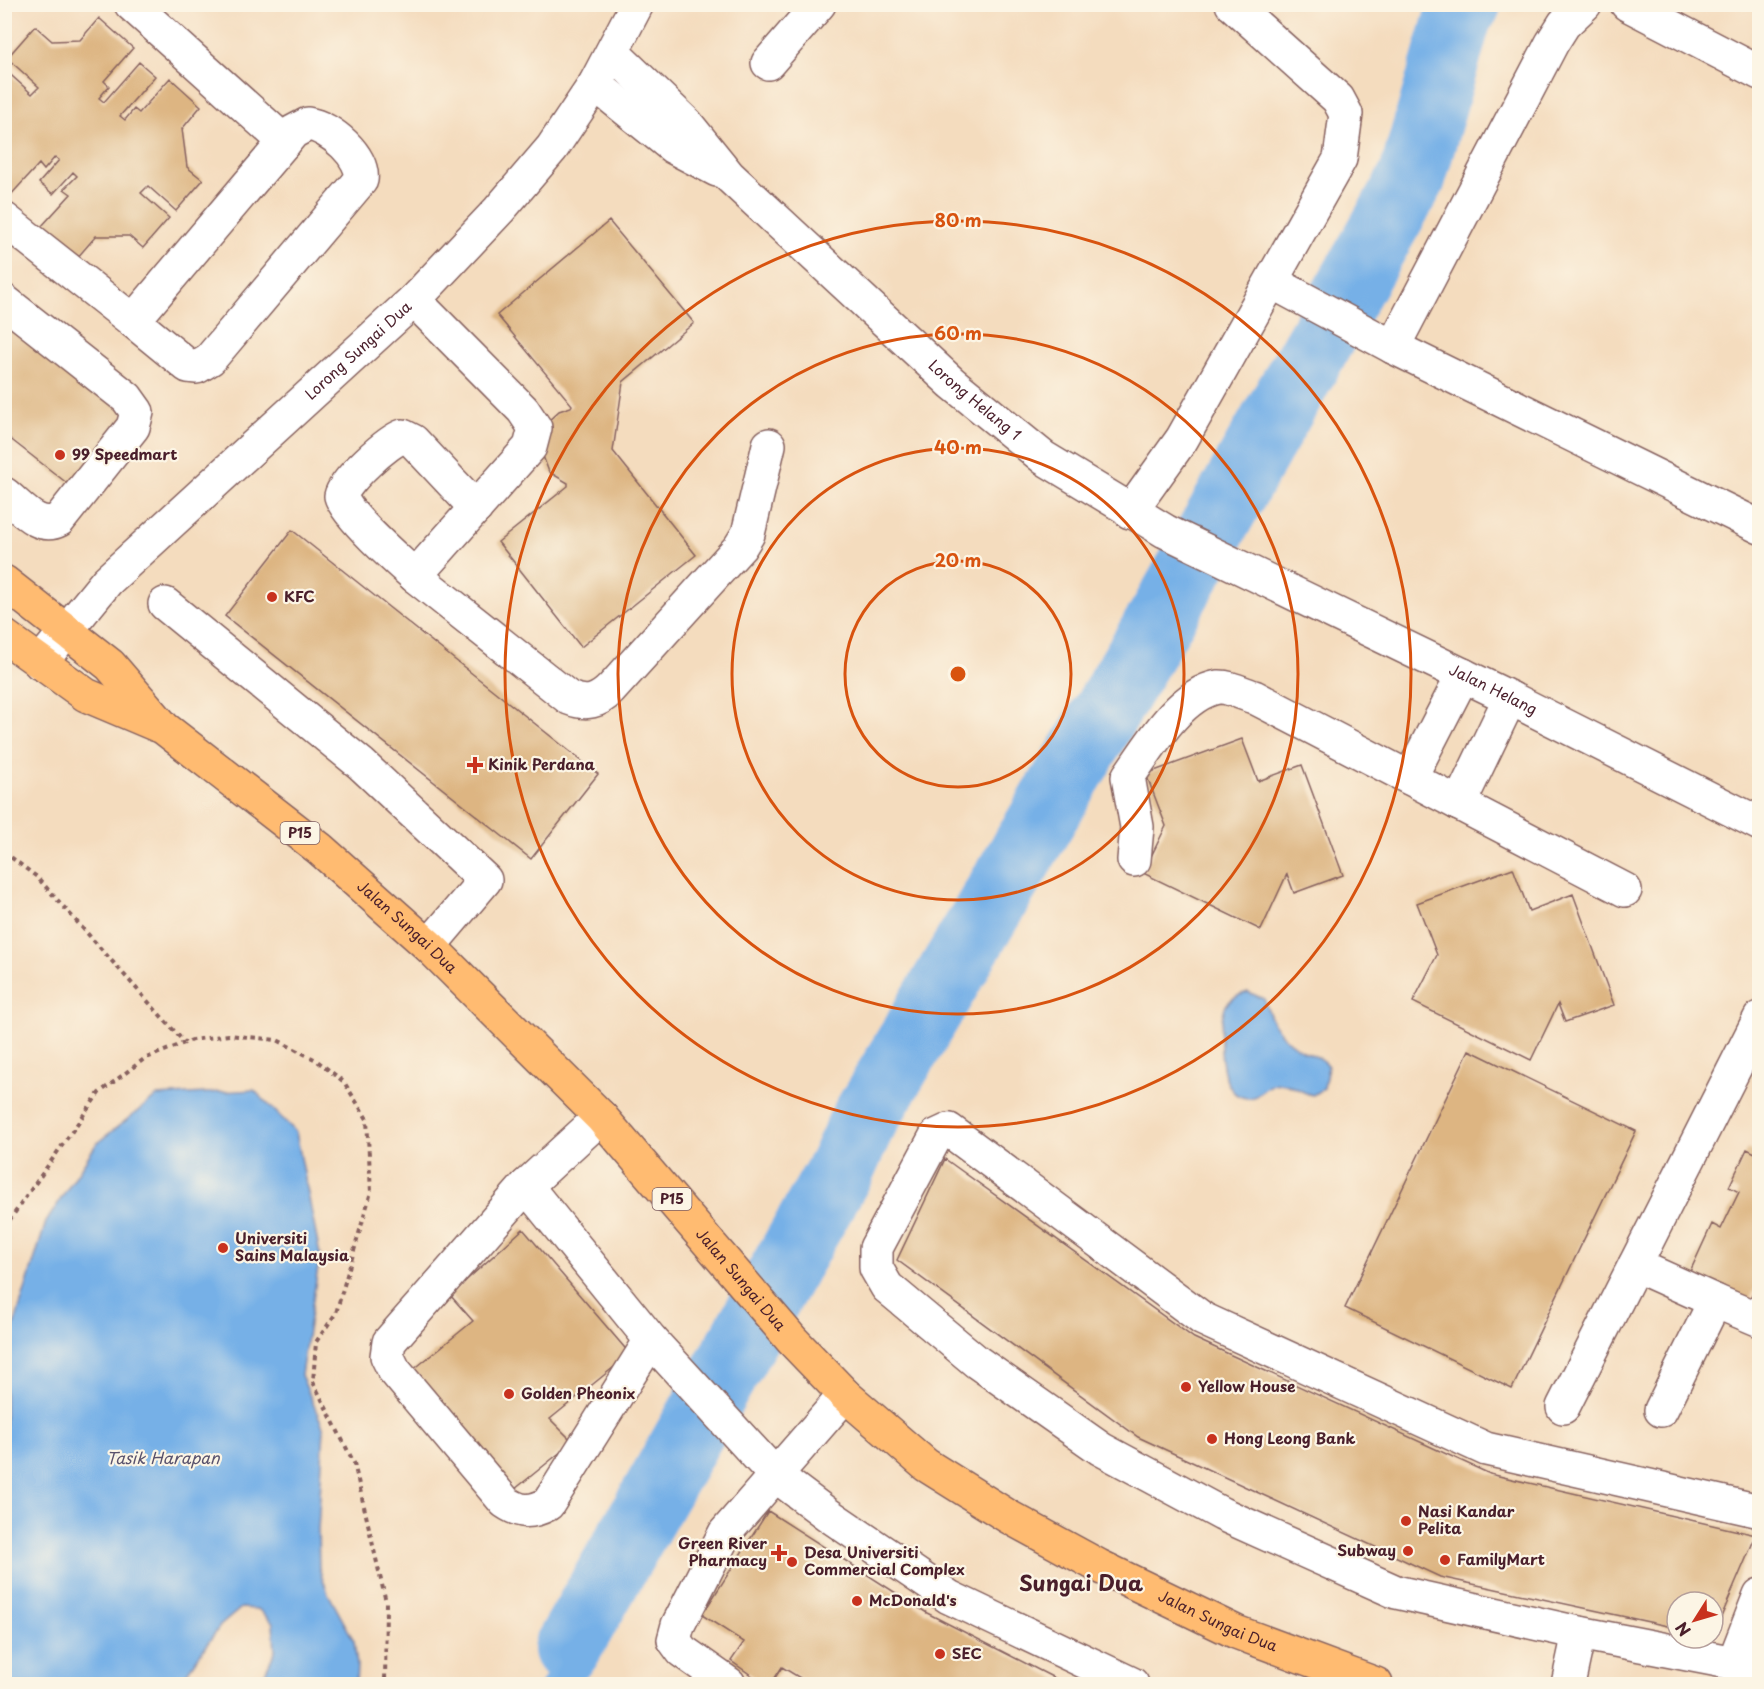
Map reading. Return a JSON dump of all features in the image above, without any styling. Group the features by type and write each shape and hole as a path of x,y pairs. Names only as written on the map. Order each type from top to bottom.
{"main road":[{"name":"Jalan Sungai Dua","path":"4,582 110,665 164,728 320,849 429,946 601,1117 792,1340 845,1395 926,1465 1009,1518 1099,1566 1236,1632 1376,1684"},
{"name":"Jalan Sungai Dua","path":"4,636 86,695 164,728"}],"street":[{"path":"131,4 285,142"},
{"name":"Lorong Sungai Dua","path":"40,663 107,581 414,300 499,210 552,148 595,84 637,4"},
{"path":"768,63 819,4"},
{"path":"1130,512 1182,439 1340,159 1346,114 1338,99 1232,4"},
{"path":"1393,347 1552,43 1564,24 1585,4"},
{"path":"1627,4 1760,73"},
{"name":"Lorong Helang 1","path":"613,53 687,124 729,176 952,383 1044,458 1130,512 1223,560"},
{"name":"Lorong Helang 1","path":"595,84 674,147 729,176"},
{"path":"4,219 188,366 197,368 204,364 361,180 361,163 355,155 316,125 300,126 133,321"},
{"path":"1272,282 1393,347 1760,526"},
{"path":"414,300 523,410 535,428 530,447 415,576"},
{"path":"4,301 127,398 137,412 133,427 59,520 46,524 38,521 4,494"},
{"path":"476,508 413,441 403,436 392,441 345,485 341,496 346,507 395,560 569,698 580,702 592,702 611,689 740,547 748,534 769,445"},
{"name":"Jalan Helang","path":"1223,560 1510,698 1760,824"},
{"path":"165,604 361,764 485,880 429,946"},
{"path":"1410,778 1463,675"},
{"path":"1134,860 1137,826 1128,777 1153,741 1193,695 1220,687 1254,697 1625,890"},
{"path":"1459,804 1510,698"},
{"path":"1563,1407 1760,1018"},
{"path":"601,1117 526,1186 389,1342 387,1356 394,1370 505,1502 517,1510 534,1512 548,1504 651,1341"},
{"path":"1760,1511 1486,1449 1203,1319 949,1130 936,1136 876,1248 876,1268 887,1287 977,1362 1101,1449 1222,1514 1396,1592 1579,1633 1747,1665 1760,1595"},
{"path":"526,1186 651,1341 775,1475 826,1514 949,1597 1132,1684"},
{"path":"1635,1265 1760,1320"},
{"path":"1661,1410 1715,1301"},
{"path":"729,1684 682,1651 674,1640 678,1625 725,1533 845,1395"},
{"path":"1568,1684 1579,1633"}],"path":[{"path":"4,852 38,877 185,1043"},
{"path":"4,1228 99,1093 144,1059 185,1043 229,1035 277,1041 316,1060 344,1082 368,1119 371,1192 336,1313 316,1342 314,1382 354,1463 386,1602 385,1684"}],"water":[{"path":"1248,992 1264,999 1274,1024 1289,1042 1328,1066 1324,1088 1313,1095 1279,1083 1252,1098 1242,1097 1234,1092 1224,1072 1221,1045 1222,1020 1225,1007 1230,1001"},
{"name":"Tasik Harapan","path":"254,1090 296,1132 320,1255 301,1375 324,1429 318,1530 319,1568 328,1593 354,1641 357,1665 356,1684 260,1684 275,1651 273,1623 258,1609 241,1608 220,1626 179,1684 5,1684 5,1355 46,1222 97,1143 157,1096"}],"building":[{"path":"99,18 133,48 104,81 109,86 99,98 104,102 139,62 155,76 120,116 125,120 134,109 139,113 170,78 201,106 182,129 187,167 203,180 176,211 148,186 141,193 169,218 143,248 129,236 96,236 77,258 41,227 71,194 64,189 77,176 73,172 53,194 39,183 59,160 55,157 44,170 39,164 8,198 4,195 4,69 32,94 39,87 7,58 35,26 52,41 80,40"},
{"path":"609,221 694,323 623,382 613,451 696,555 581,647 498,542 568,486 568,483 549,472 543,456 546,423 559,411 572,405 497,315"},
{"path":"4,309 122,402 124,421 72,487 4,434"},
{"path":"292,530 598,774 531,859 225,616"},
{"path":"1242,739 1258,781 1302,765 1343,875 1294,893 1287,874 1261,930 1143,873 1166,826 1146,774"},
{"path":"1513,868 1529,911 1573,894 1614,1005 1565,1022 1558,1004 1531,1060 1413,1002 1437,955 1417,903"},
{"path":"1469,1050 1636,1131 1512,1389 1345,1308"},
{"path":"1760,1143 1760,1280 1746,1305 1688,1276 1712,1224 1721,1229 1739,1192 1729,1187 1747,1149 1755,1153"},
{"name":"Yellow House","path":"945,1159 1194,1338 1490,1474 1756,1535 1725,1608 1725,1590 1665,1590 1665,1625 1440,1577 1138,1437 897,1260"},
{"path":"523,1229 630,1354 550,1419 573,1442 515,1489 413,1370 473,1321 450,1295"},
{"name":"Desa Universiti Commercial Complex","path":"768,1511 927,1613 1066,1684 810,1684 782,1667 771,1684 764,1684 731,1661 744,1642 702,1615"}],"waterway":[{"path":"567,1649 842,1167 861,1125 1165,612 1412,178 1459,14 1467,4"},
{"path":"547,1684 567,1649"}],"place":[{"name":"99 Speedmart","path":"60,455"},
{"name":"KFC","path":"272,597"},
{"name":"Kinik Perdana","path":"475,765"},
{"name":"Universiti Sains Malaysia","path":"223,1248"},
{"name":"Yellow House","path":"1186,1387"},
{"name":"Golden Pheonix","path":"509,1394"},
{"name":"Hong Leong Bank","path":"1212,1439"},
{"name":"Nasi Kandar Pelita","path":"1406,1521"},
{"name":"Subway","path":"1408,1551"},
{"name":"Green River Pharmacy","path":"779,1553"},
{"name":"FamilyMart","path":"1445,1560"},
{"name":"Desa Universiti Commercial Complex","path":"792,1562"},
{"name":"McDonald's","path":"857,1601"},
{"name":"SEC","path":"940,1654"}],"district":[{"name":"Sungai Dua","path":"1081,1584"}]}
